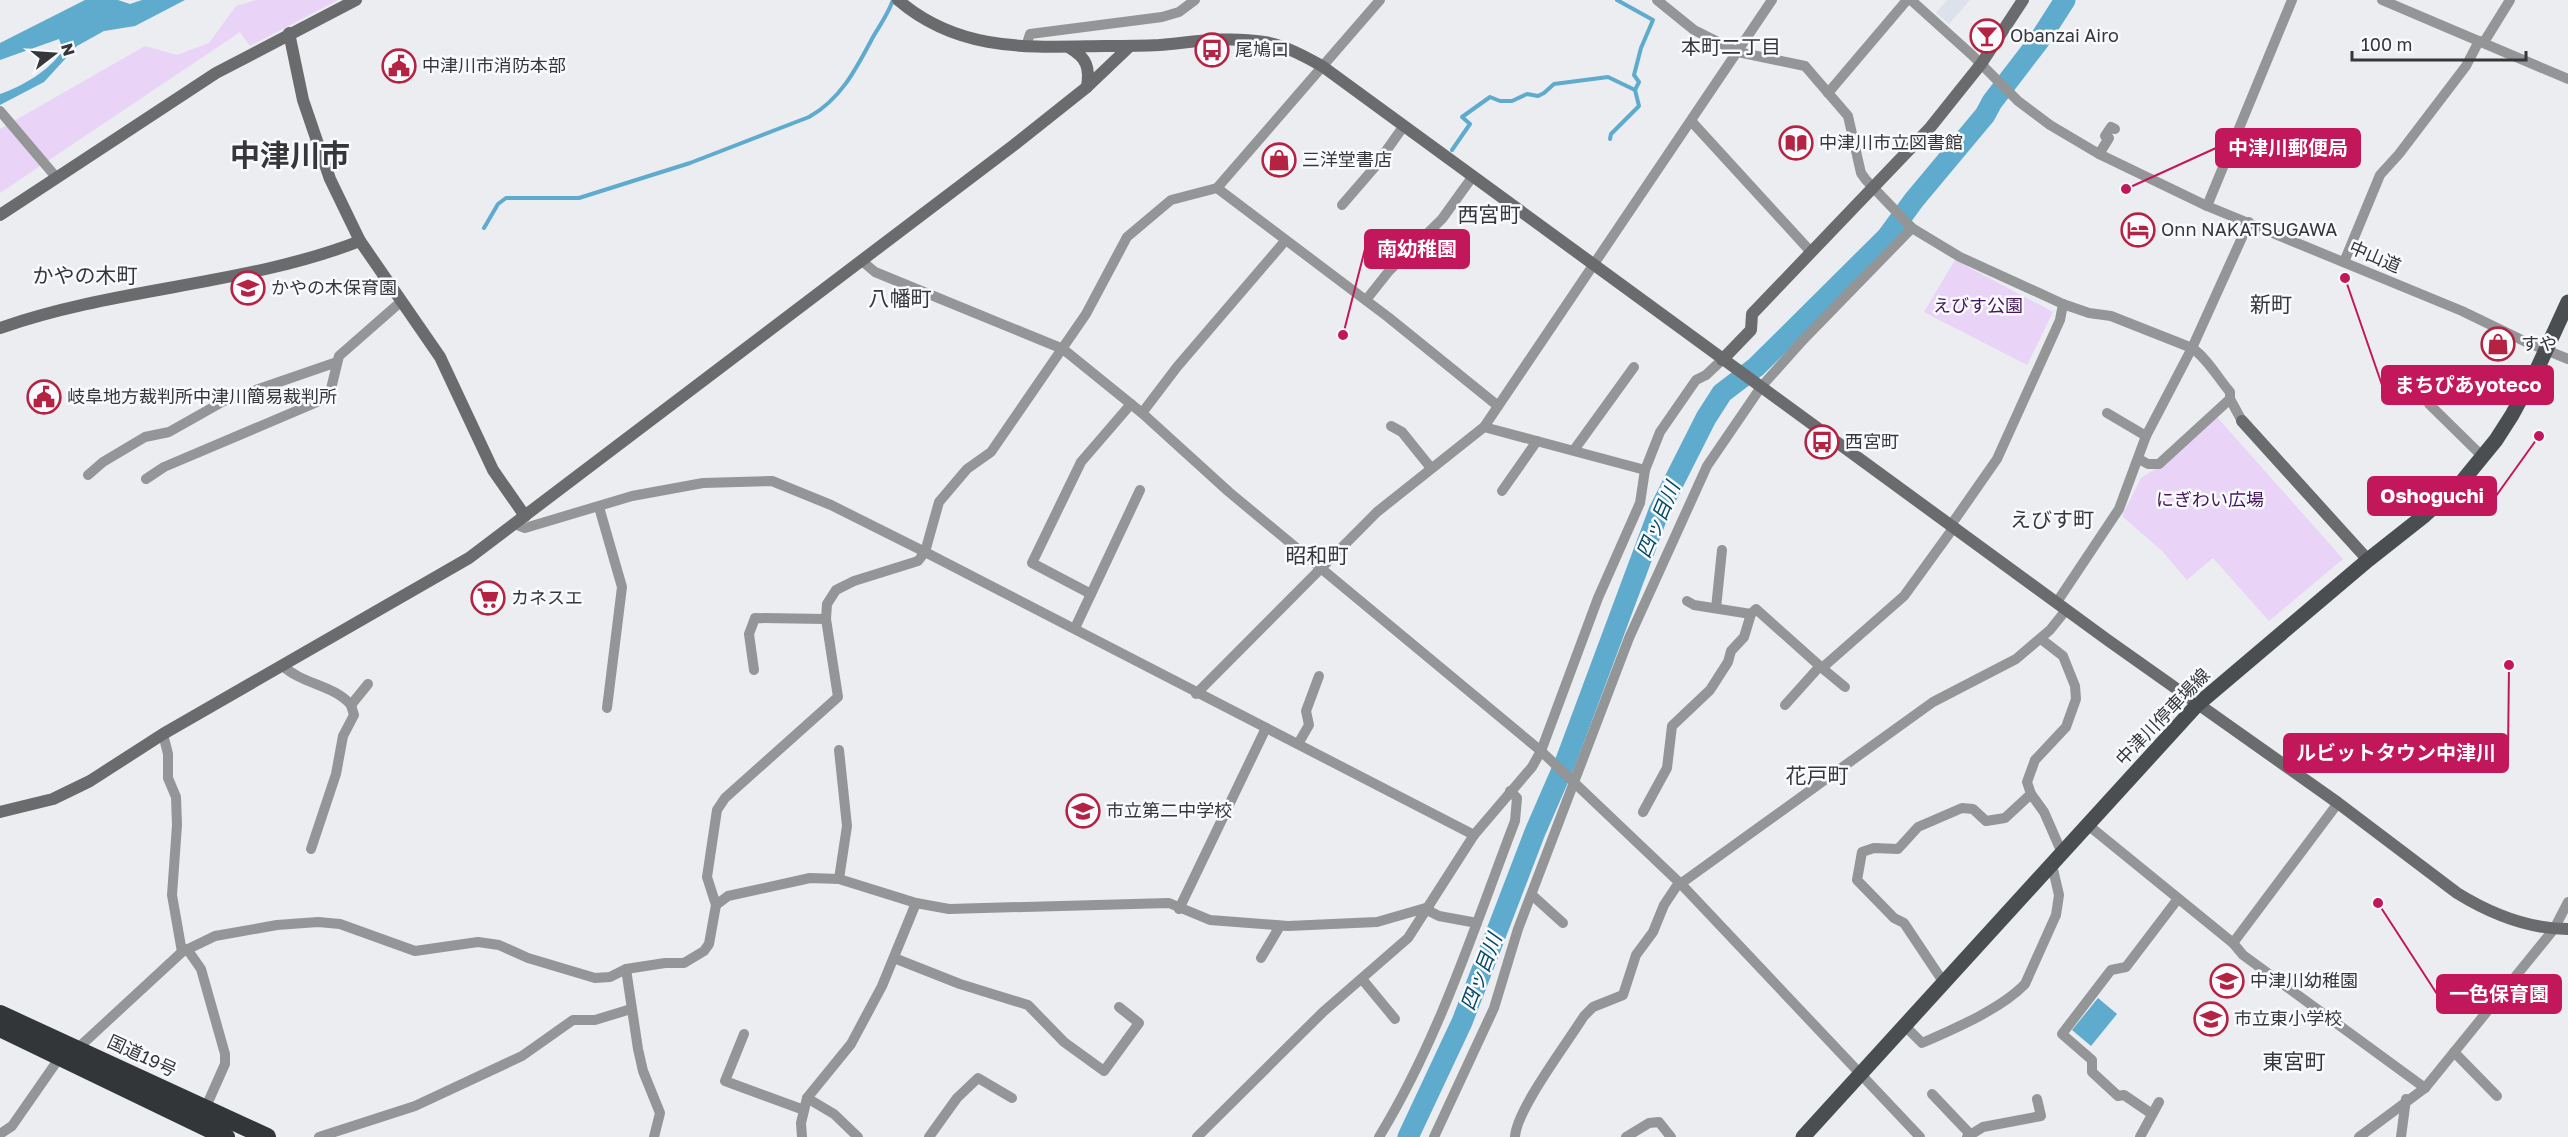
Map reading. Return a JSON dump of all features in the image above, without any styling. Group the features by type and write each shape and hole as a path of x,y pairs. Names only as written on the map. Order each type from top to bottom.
{"highway":[{"name":"国道19号","path":"0,1014 267,1137"},
{"name":"国道19号","path":"0,1028 226,1137"}],"main road":[{"name":"中津川停車場線","path":"1803,1137 1906,1027 2197,705 2460,484 2483,457 2512,416 2568,302"}],"street":[{"path":"0,215 216,73 356,0"},
{"path":"898,0 923,20 973,40 1000,46 1129,47 1229,38 1266,42 1294,52 1322,66 2197,705 2338,802 2473,903 2522,923 2554,929 2568,929"},
{"path":"1026,46 1030,34 1162,17 1179,12 1195,0"},
{"path":"77,1049 185,951 215,936 277,925 318,922 340,924 415,951 478,942 499,945 528,958 583,976 610,977 626,969 665,963 684,963 704,951 709,944 716,905 707,877 717,810 725,798 838,697 826,619 827,604 836,590 854,581 918,561 925,552 939,502 967,469 991,452 1064,349 1086,314 1127,237 1171,200 1217,188 1380,0"},
{"path":"1657,0 1694,30 1738,52 1805,66 1848,116 1862,173 1873,189 1911,225 1960,257 2063,304 2089,313 2111,316 2192,348 2203,355 2207,365 2230,392 2229,399 2242,421 2367,560"},
{"path":"1196,694 1377,512 1484,427 1692,122 1772,0"},
{"path":"1828,93 1909,0 1981,64"},
{"path":"1197,1137 1323,1012 1408,938 1474,835 1510,790 1532,767 1541,751 1598,597 1640,503 1645,470 1660,432 1696,380 1726,362 1751,330 1752,314 1929,129 1981,64 2023,0"},
{"path":"2207,206 2292,0"},
{"path":"2382,0 2568,79"},
{"path":"2344,262 2380,176 2466,66 2510,0"},
{"path":"289,33 311,122 330,179 360,241 440,357 493,470 525,528 632,496 703,483 772,481 831,505 925,552 1075,628 1196,694 1474,835"},
{"path":"0,812 35,804 73,790 163,734 469,558 1088,87 1129,47"},
{"path":"1070,48 1081,54 1087,63 1088,87"},
{"name":"中山道","path":"1981,64 2014,97 2049,125 2099,154 2207,206 2462,310 2568,359"},
{"path":"0,111 56,177"},
{"path":"1692,122 1811,252"},
{"path":"1342,206 1374,168 1403,127"},
{"path":"2099,154 2109,138 2105,136 2111,127 2115,129"},
{"path":"1366,300 1389,271 1442,219 1473,176"},
{"path":"1217,188 1463,375 1498,406"},
{"path":"1515,1137 1515,1130 1529,1104 1584,1016 1593,1007 1623,994 1636,954 1653,932 1664,905 1676,887 1933,702 2006,665 2041,639 2119,509 2146,436 2192,348 2248,222"},
{"path":"1434,1137 1494,1008 1573,782 1629,638 1702,476 1757,385 1803,340 1911,225"},
{"path":"0,328 95,304 297,262 360,241"},
{"path":"1142,413 1177,367 1285,241"},
{"path":"862,261 875,272 1064,349 1142,413 1229,492 1541,751 1681,884 1920,1137"},
{"path":"1785,705 1821,667 1904,596 1953,526 1997,459 2060,320 2063,304"},
{"path":"146,479 164,467 271,420 320,403 331,393 337,362 343,351 396,306"},
{"path":"88,476 103,462 145,437 169,432 224,401 337,362"},
{"path":"1574,450 1634,367"},
{"path":"2139,459 2148,464 2159,464 2229,399"},
{"path":"1091,594 1032,563 1081,462 1131,404"},
{"path":"2428,404 2483,457"},
{"path":"2107,413 2146,436"},
{"path":"1391,426 1402,432 1431,468"},
{"path":"1484,427 1645,470"},
{"path":"1502,491 1537,441"},
{"path":"1075,628 1140,490"},
{"path":"599,507 622,587 607,708"},
{"path":"1716,608 1722,550"},
{"path":"1687,601 1751,614"},
{"path":"1643,812 1666,768 1672,726 1710,690 1728,662 1731,651 1744,637 1751,614 1756,609 1845,687"},
{"path":"754,670 749,634 755,618 826,619"},
{"path":"1906,1027 1922,1043 1967,1022 2018,991 2025,984 2056,915 2059,895 2057,859 2044,812 2031,794 2027,782 2035,760 2066,727 2076,699 2075,686 2063,656 2041,639"},
{"path":"283,666 291,674 344,698 351,705 354,715 343,736 336,774 311,849"},
{"path":"1298,744 1309,725 1306,711 1319,676"},
{"path":"351,705 368,684"},
{"path":"1179,909 1266,728"},
{"path":"163,734 168,754 168,778 176,797 177,825 172,895 185,951 201,969 225,1054 225,1064 205,1109"},
{"path":"839,750 847,825 839,879"},
{"path":"1379,1137 1444,1009 1477,923 1515,821 1517,798 1510,790"},
{"path":"1944,983 1904,923 1894,918 1857,880 1862,852 1874,848 1898,849 1918,827 1962,808 1973,809 1986,821 2006,818 2031,794"},
{"path":"2233,943 2338,802"},
{"path":"2088,825 2177,900 2233,943 2243,955 2425,1088"},
{"path":"716,905 728,896 810,878 839,879 916,903 949,909 978,910 1035,904 1169,903 1210,920 1280,926 1377,922 1428,909 1439,916 1477,923"},
{"path":"1532,895 1563,923"},
{"path":"2152,1114 2124,1095 2118,1096 2091,1072 2092,1060 2062,1034 2111,970 2127,967 2177,900"},
{"path":"2359,1137 2406,1099 2425,1088 2554,929 2568,902"},
{"path":"802,1137 801,1123 807,1098 851,1044 894,958 916,903"},
{"path":"1261,958 1280,926"},
{"path":"894,958 960,984 1028,1005 1065,1042 1104,1071 1139,1023 1119,1007"},
{"path":"626,969 630,1009 643,1071 660,1113 654,1137"},
{"path":"1362,979 1395,1019"},
{"path":"320,1137 415,1106 522,1056 573,1020 595,1020 630,1009"},
{"path":"744,1034 725,1081 804,1110"},
{"path":"2454,1052 2497,1096"},
{"path":"0,1134 12,1126 60,1057"},
{"path":"929,1137 957,1098 978,1078 1012,1098"},
{"path":"1932,1094 1968,1136 1983,1127 2041,1116 2037,1099"},
{"path":"807,1098 834,1114 858,1137"},
{"path":"2401,1137 2406,1099"},
{"path":"2140,1137 2159,1102"},
{"path":"1626,1137 1649,1123 1659,1122 1671,1137"}],"shaded area":[{"path":"1947,0 1970,0 1949,24 1936,13"}],"green space":[{"path":"256,0 338,0 250,46 240,32 0,193 0,129 145,46 177,55 209,43 236,6"},
{"name":"えびす公園","path":"1955,260 2053,312 2027,365 1924,312"},
{"name":"にぎわい広場","path":"2216,416 2343,559 2269,621 2213,558 2187,580 2162,551 2122,516 2141,478 2159,467"}],"water":[{"path":"85,0 118,0 130,4 142,0 185,0 135,26 104,31 77,46 44,82 0,105 0,94 35,77 63,50 59,39 0,60 0,43"},
{"path":"2098,998 2117,1014 2091,1046 2072,1030"}],"waterway":[{"path":"484,228 498,204 506,198 579,198 690,163 809,117 830,101 847,82 893,0"},
{"path":"1452,150 1470,124 1462,117 1490,97 1500,101 1512,101 1527,94 1538,96 1554,84 1608,77 1635,90 1639,82 1634,75 1641,48 1653,20 1617,0"},
{"name":"四ッ目川","path":"1408,1137 1462,1022 1535,832 1565,763 1659,511 1706,418 1722,393 1756,367 1887,237 1914,200 1985,115 1992,102 2038,42 2065,0"},
{"path":"1610,139 1611,134 1639,106 1635,90"}],"place":[{"name":"Obanzai Airo","path":"1987,36"},
{"name":"尾鳩口","path":"1212,50"},
{"name":"中津川市消防本部","path":"399,66"},
{"name":"中津川市立図書館","path":"1796,143"},
{"name":"三洋堂書店","path":"1279,160"},
{"name":"中津川郵便局","path":"2126,189"},
{"name":"Onn NAKATSUGAWA","path":"2138,230"},
{"name":"まちぴあyoteco","path":"2345,278"},
{"name":"かやの木保育園","path":"248,288"},
{"name":"南幼稚園","path":"1343,335"},
{"name":"すや","path":"2498,344"},
{"name":"岐阜地方裁判所中津川簡易裁判所","path":"44,397"},
{"name":"Oshoguchi","path":"2539,436"},
{"name":"西宮町","path":"1822,442"},
{"name":"カネスエ","path":"488,598"},
{"name":"ルビットタウン中津川","path":"2509,665"},
{"name":"市立第二中学校","path":"1083,811"},
{"name":"一色保育園","path":"2378,903"},
{"name":"中津川幼稚園","path":"2227,981"},
{"name":"市立東小学校","path":"2211,1019"}],"district":[{"name":"本町二丁目","path":"1731,47"},
{"name":"中津川市","path":"290,156"},
{"name":"西宮町","path":"1489,215"},
{"name":"かやの木町","path":"85,276"},
{"name":"八幡町","path":"900,299"},
{"name":"新町","path":"2271,305"},
{"name":"えびす町","path":"2052,520"},
{"name":"昭和町","path":"1317,556"},
{"name":"花戸町","path":"1817,776"},
{"name":"東宮町","path":"2294,1062"}]}
